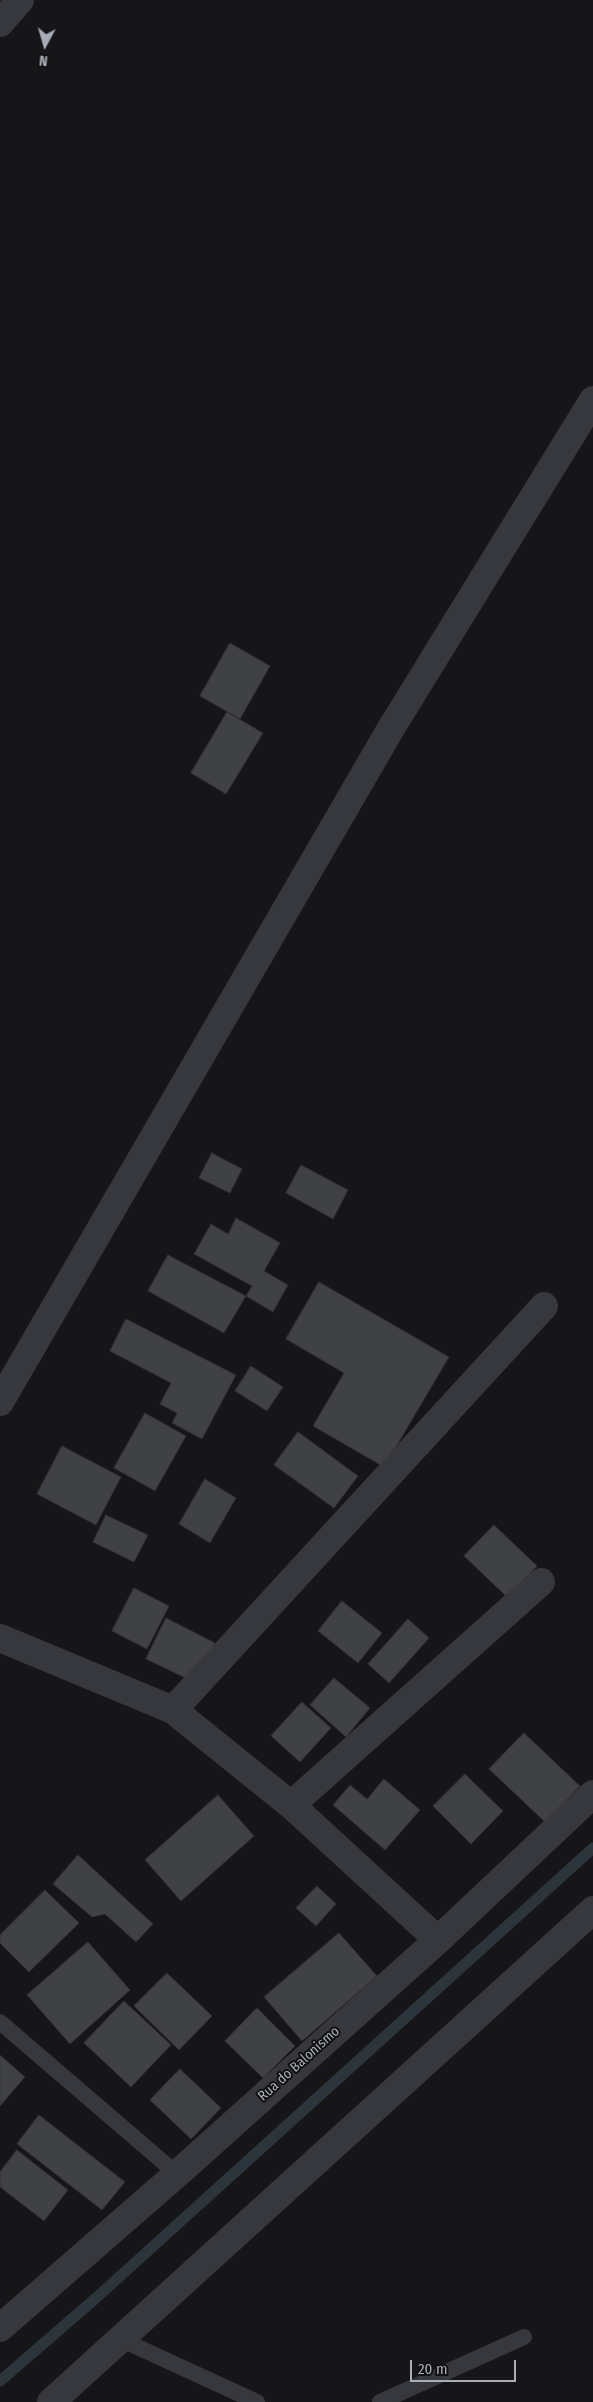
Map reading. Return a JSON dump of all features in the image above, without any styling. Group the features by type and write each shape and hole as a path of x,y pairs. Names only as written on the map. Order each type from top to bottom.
{"street":[{"path":"0,23 20,0"},
{"path":"0,1402 390,730 593,400"},
{"path":"173,1710 544,1306"},
{"path":"291,1805 540,1582"},
{"path":"0,1638 173,1710 291,1805 438,1940"},
{"name":"Rua do Balonismo","path":"2,2323 177,2174 438,1940 593,1794"},
{"path":"51,2402 593,1910"}],"lane":[{"path":"0,2022 177,2174"},
{"path":"380,2402 524,2337"},
{"path":"120,2339 257,2402"}],"building":[{"path":"230,643 270,666 240,719 200,696"},
{"path":"227,712 263,733 226,794 191,773"},
{"path":"212,1153 242,1169 230,1193 199,1178"},
{"path":"301,1165 348,1190 333,1219 286,1193"},
{"path":"236,1218 280,1243 264,1271 288,1285 273,1312 246,1296 252,1286 194,1254 211,1224 228,1234"},
{"path":"168,1255 246,1296 224,1333 148,1291"},
{"path":"319,1282 449,1357 384,1467 313,1426 344,1373 286,1339"},
{"path":"126,1319 236,1375 202,1439 172,1423 177,1413 160,1404 171,1383 110,1351"},
{"path":"251,1366 283,1387 267,1411 235,1391"},
{"path":"145,1413 186,1436 155,1491 114,1468"},
{"path":"298,1432 358,1476 334,1508 274,1465"},
{"path":"62,1446 121,1477 96,1525 37,1494"},
{"path":"205,1479 236,1498 210,1543 179,1524"},
{"path":"106,1515 148,1535 134,1562 93,1542"},
{"path":"494,1525 537,1566 507,1597 464,1556"},
{"path":"134,1588 169,1606 147,1649 112,1631"},
{"path":"342,1601 382,1633 358,1663 318,1631"},
{"path":"166,1618 215,1643 196,1683 146,1659"},
{"path":"408,1619 429,1638 389,1683 368,1664"},
{"path":"334,1678 370,1708 346,1737 310,1705"},
{"path":"302,1702 331,1728 300,1762 271,1736"},
{"path":"524,1733 580,1786 545,1822 489,1769"},
{"path":"465,1774 503,1811 471,1844 433,1806"},
{"path":"384,1779 420,1810 385,1850 333,1805 350,1785 367,1799"},
{"path":"218,1795 254,1836 181,1901 145,1860"},
{"path":"78,1855 153,1924 136,1942 105,1914 92,1917 53,1884"},
{"path":"317,1886 336,1904 316,1926 296,1908"},
{"path":"45,1890 79,1923 29,1972 0,1943 0,1935"},
{"path":"339,1933 377,1976 302,2041 264,1997"},
{"path":"88,1942 130,1990 70,2044 27,1995"},
{"path":"167,1973 212,2016 179,2050 134,2006"},
{"path":"124,2001 171,2045 131,2087 84,2043"},
{"path":"257,2008 295,2046 263,2078 225,2041"},
{"path":"0,2055 25,2077 0,2106"},
{"path":"180,2069 221,2108 191,2139 150,2100"},
{"path":"39,2115 125,2182 102,2210 17,2144"},
{"path":"17,2150 68,2190 44,2221 0,2187 0,2172"}],"waterway":[{"path":"0,2381 96,2298 593,1848"}]}
